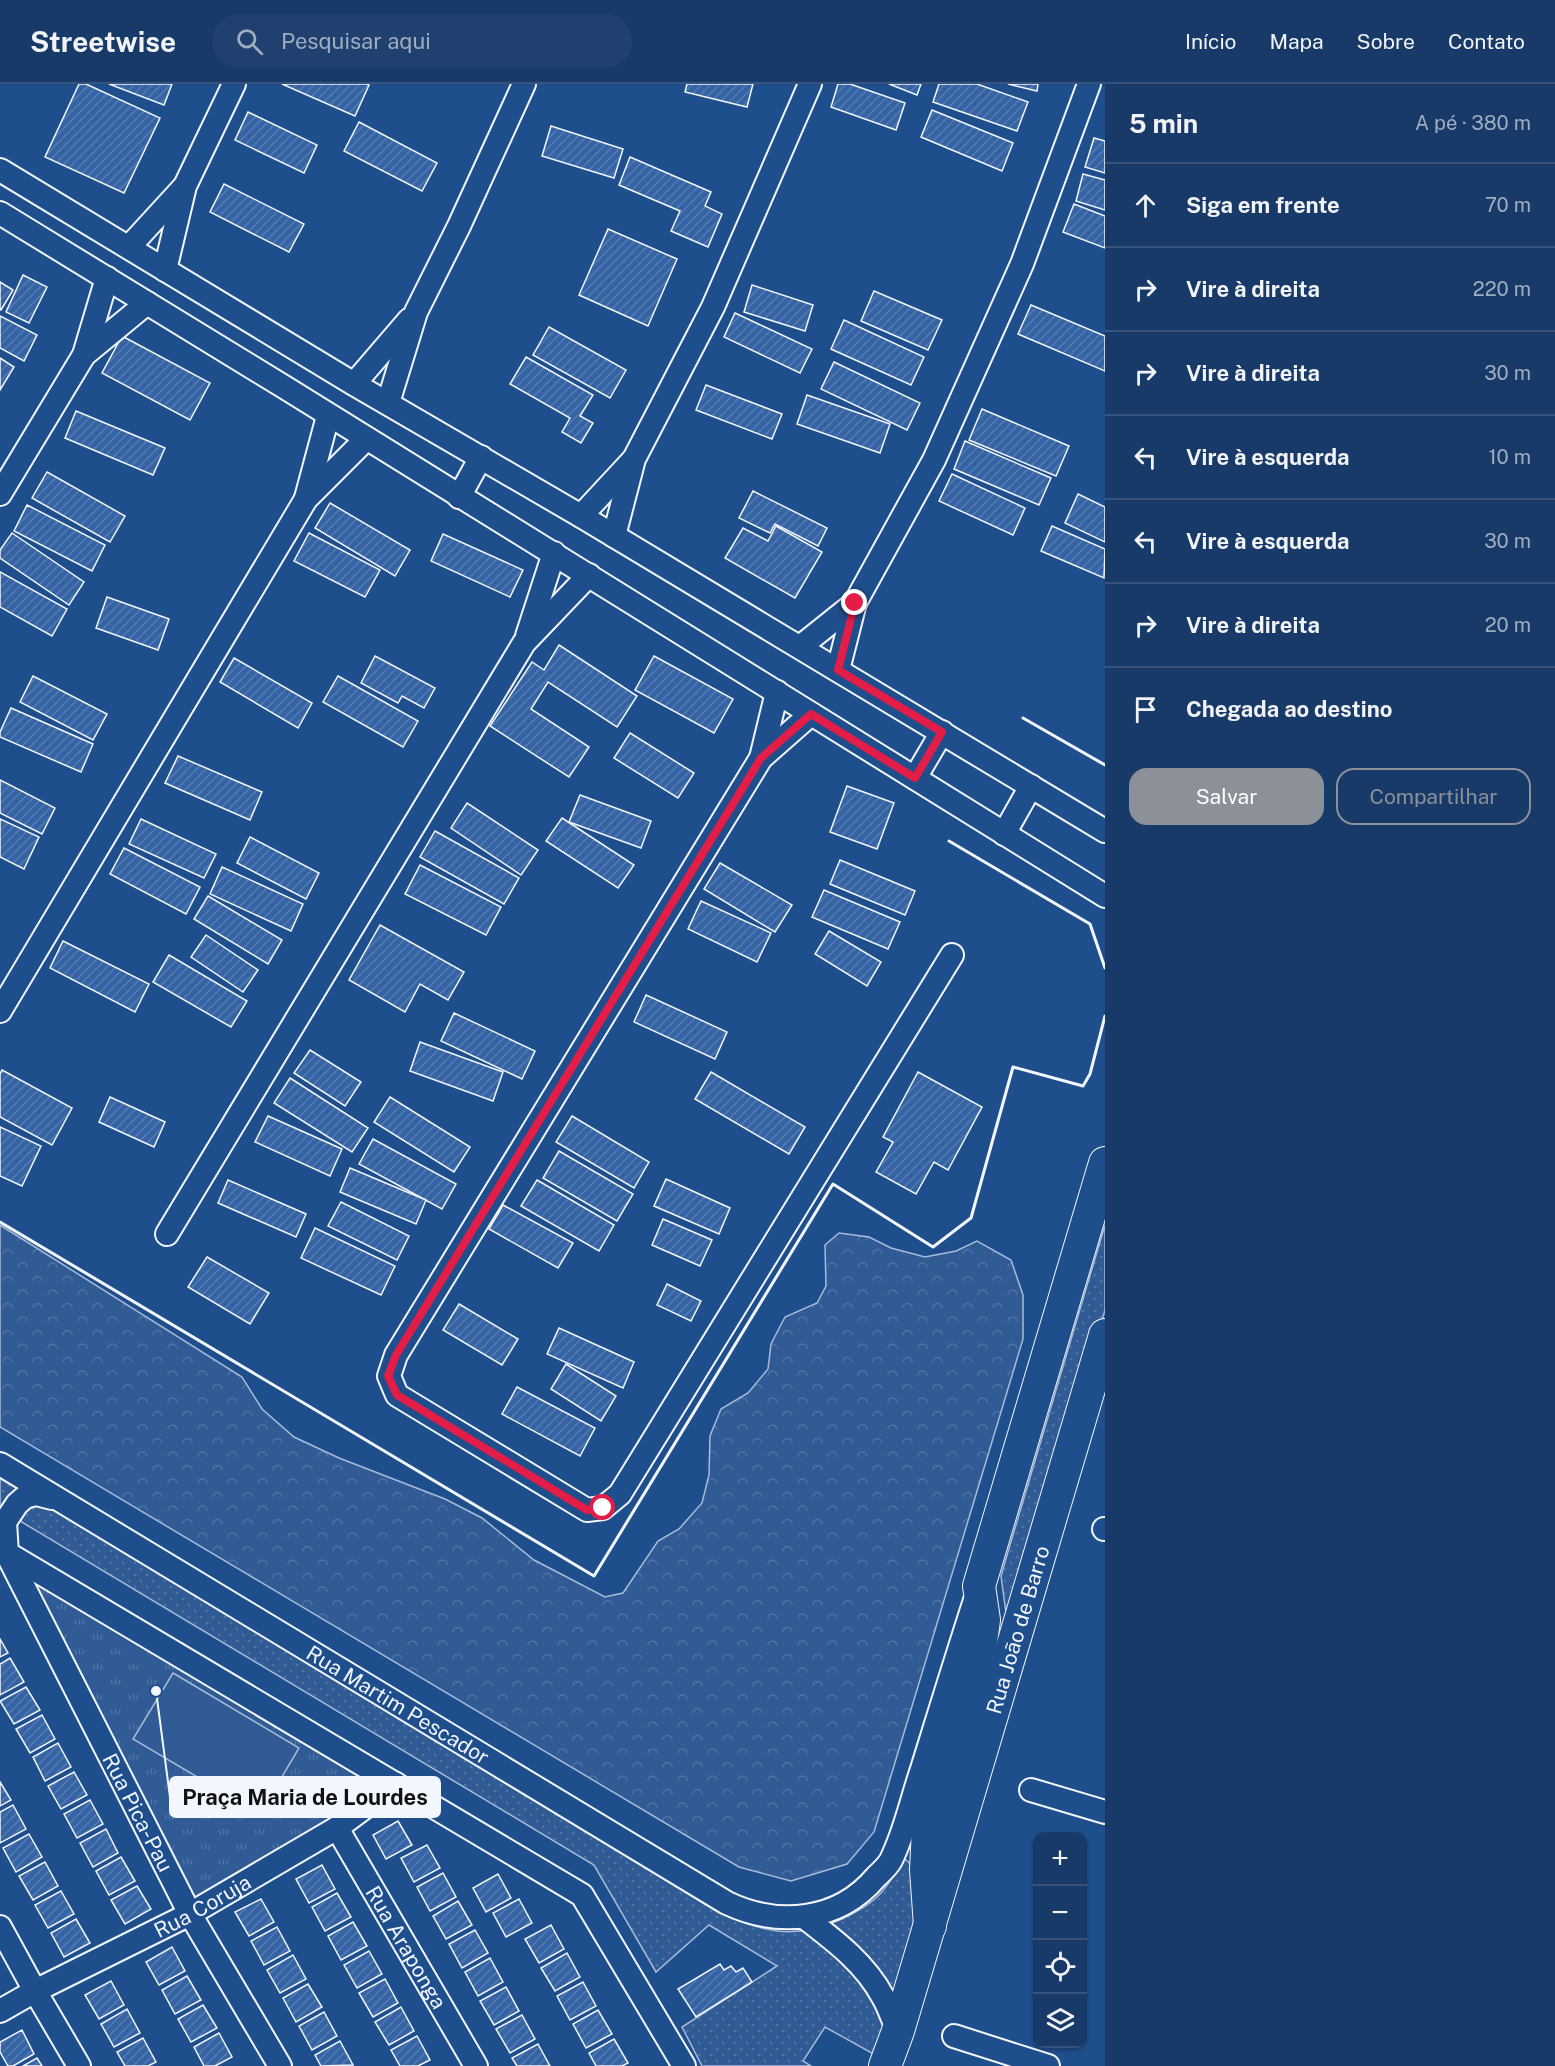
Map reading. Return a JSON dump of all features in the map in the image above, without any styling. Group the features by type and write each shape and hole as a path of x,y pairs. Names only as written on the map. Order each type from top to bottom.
{"street":[{"path":"165,270 185,186 234,84"},
{"path":"388,403 416,312 459,226 524,84"},
{"path":"614,536 634,459 713,307 810,84"},
{"path":"838,670 855,603 934,460 1022,264 1089,84"},
{"path":"0,170 354,384 581,516 1105,831"},
{"path":"129,247 185,186"},
{"path":"0,213 459,497 554,553 1105,896"},
{"path":"0,494 84,355 107,278"},
{"path":"84,355 147,303"},
{"path":"354,384 416,312"},
{"path":"306,499 328,416"},
{"path":"0,1011 306,499 366,438"},
{"path":"459,497 481,458"},
{"path":"581,516 634,459"},
{"path":"524,643 554,553"},
{"path":"166,1234 524,643 589,575"},
{"path":"800,647 855,603"},
{"path":"761,758 777,692"},
{"path":"811,714 761,758 396,1355 388,1376 397,1395 587,1510 603,1508 620,1494 952,955"},
{"path":"915,778 942,732"},
{"path":"1004,834 1031,786"},
{"name":"Rua João de Barro","path":"804,1917 840,1907 863,1892 890,1861 905,1822 980,1586 1105,1163"},
{"name":"Rua João de Barro","path":"885,2066 930,1926 1105,1335"},
{"name":"Rua Martim Pescador","path":"0,1464 727,1903 743,1911 765,1916 804,1917"},
{"path":"61,1501 36,1494 25,1497 17,1504 5,1522 3,1552 582,1894 684,2066"},
{"name":"Rua Pica-Pau","path":"3,1552 190,1914 280,2066"},
{"name":"Rua João de Barro","path":"930,1926 926,1870 928,1828 980,1649 984,1620 980,1586"},
{"name":"Rua Coruja","path":"0,2011 35,1991 190,1914 337,1828 396,1784"},
{"path":"1031,1790 1105,1812"},
{"name":"Rua Araponga","path":"337,1828 476,2066"},
{"path":"804,1917 843,1948 864,1969 883,1997 898,2031"},
{"path":"0,1927 79,2066"},
{"path":"954,2036 1048,2066"}],"green space":[{"path":"0,1225 242,1377 262,1409 294,1437 339,1458 445,1499 482,1518 534,1560 605,1597 623,1593 658,1541 679,1529 702,1503 709,1475 710,1436 721,1409 748,1393 768,1369 771,1344 785,1317 817,1303 826,1286 825,1245 839,1233 869,1237 891,1248 925,1257 956,1251 977,1241 1011,1260 1023,1295 1023,1339 874,1832 847,1864 791,1881 739,1867 0,1427"},
{"path":"1105,1225 1105,1310 946,1848 1006,1613 1001,1576"},
{"path":"0,1475 718,1912 750,1925 780,1931 794,1932 825,1926 852,1914 873,1901 905,1859 917,1870 918,1924 877,2056 825,2027 803,2061 811,2066 702,2066 682,2027 777,1966 709,1925 656,1972 594,1865 0,1509"},
{"path":"12,1559 392,1784 191,1911"}],"shaded area":[{"path":"173,1673 299,1748 260,1814 133,1739"}],"building":[{"path":"79,84 86,84 160,118 124,193 45,157"},
{"path":"109,84 172,84 164,105"},
{"path":"282,84 367,84 369,85 355,116"},
{"path":"687,84 753,84 747,107 685,92"},
{"path":"838,84 850,84 905,103 896,130 831,107"},
{"path":"889,84 921,84 917,95"},
{"path":"939,84 977,84 1028,102 1017,131 933,102"},
{"path":"1008,84 1038,84 1037,91"},
{"path":"932,110 1013,143 1002,171 921,137"},
{"path":"248,112 317,145 304,173 235,140"},
{"path":"359,122 437,163 422,191 344,151"},
{"path":"551,126 623,149 614,178 542,156"},
{"path":"1094,138 1105,141 1105,173 1085,167"},
{"path":"630,157 711,192 705,206 722,214 708,247 671,231 680,211 619,185"},
{"path":"1083,174 1105,180 1105,210 1076,201"},
{"path":"224,184 304,224 289,252 210,212"},
{"path":"1074,204 1105,216 1105,248 1063,232"},
{"path":"608,229 677,259 648,326 579,295"},
{"path":"23,275 47,287 29,323 6,312"},
{"path":"0,282 13,290 1,310 0,310"},
{"path":"752,285 813,305 805,331 744,312"},
{"path":"874,291 942,320 928,350 861,321"},
{"path":"1031,305 1105,336 1105,371 1018,334"},
{"path":"735,313 812,349 800,373 724,337"},
{"path":"0,316 37,335 24,361 0,348"},
{"path":"844,320 924,357 911,385 831,349"},
{"path":"549,327 626,370 610,398 533,355"},
{"path":"122,336 210,383 190,420 102,373"},
{"path":"526,357 593,395 580,416 593,423 581,443 562,432 570,418 510,384"},
{"path":"0,358 14,367 0,390"},
{"path":"834,362 920,403 907,430 821,389"},
{"path":"706,385 782,414 772,439 696,410"},
{"path":"807,395 890,424 880,453 797,424"},
{"path":"982,409 1069,446 1056,476 969,440"},
{"path":"76,411 165,448 153,475 65,438"},
{"path":"965,441 1051,478 1039,505 954,469"},
{"path":"47,472 125,516 110,542 32,498"},
{"path":"952,474 1025,508 1013,535 939,501"},
{"path":"753,491 827,528 818,546 775,524 770,533 739,518"},
{"path":"1078,494 1105,507 1105,542 1065,523"},
{"path":"330,503 410,550 395,576 315,528"},
{"path":"27,505 105,545 92,571 14,531"},
{"path":"776,526 822,552 795,598 725,558 743,528 768,541"},
{"path":"1052,526 1105,549 1104,578 1041,551"},
{"path":"12,533 84,582 69,605 0,558 0,550"},
{"path":"309,533 380,570 365,597 294,561"},
{"path":"443,534 523,570 510,597 431,561"},
{"path":"0,572 67,609 52,636 0,607"},
{"path":"107,597 169,619 158,650 96,628"},
{"path":"559,645 637,696 617,727 548,682 531,709 589,747 569,777 490,726 532,662 544,670"},
{"path":"375,656 435,688 424,708 402,696 398,703 361,683"},
{"path":"654,656 733,699 714,733 635,690"},
{"path":"234,658 312,703 298,728 220,682"},
{"path":"33,676 107,714 93,740 20,702"},
{"path":"338,676 418,721 403,747 323,702"},
{"path":"11,708 93,744 81,772 0,737"},
{"path":"630,733 694,773 678,798 614,758"},
{"path":"178,756 262,792 250,820 165,783"},
{"path":"0,780 55,808 42,834 0,813"},
{"path":"847,786 894,803 877,849 830,832"},
{"path":"580,795 651,821 641,848 569,822"},
{"path":"467,803 538,850 521,875 451,828"},
{"path":"562,818 634,865 618,888 546,841"},
{"path":"0,819 39,837 24,869 0,857"},
{"path":"141,819 216,854 204,878 129,844"},
{"path":"435,831 519,878 504,904 420,857"},
{"path":"250,837 319,873 306,899 237,863"},
{"path":"124,848 200,887 186,914 110,874"},
{"path":"840,860 915,891 905,915 830,884"},
{"path":"720,863 792,905 775,932 704,889"},
{"path":"420,865 501,907 486,935 405,894"},
{"path":"222,867 303,904 291,931 210,894"},
{"path":"824,890 900,922 888,949 812,917"},
{"path":"208,896 282,940 268,964 194,919"},
{"path":"701,901 771,933 757,962 688,929"},
{"path":"380,925 464,972 448,1000 420,984 405,1012 349,980"},
{"path":"829,931 881,962 867,986 815,954"},
{"path":"206,935 258,970 243,992 191,957"},
{"path":"63,941 149,984 135,1012 50,968"},
{"path":"169,955 247,1001 231,1027 153,982"},
{"path":"646,995 727,1032 715,1059 634,1022"},
{"path":"454,1013 535,1051 522,1079 441,1041"},
{"path":"420,1042 503,1072 493,1101 410,1071"},
{"path":"310,1050 361,1082 345,1106 294,1073"},
{"path":"2,1070 72,1108 52,1145 0,1117 0,1074"},
{"path":"711,1072 805,1127 789,1154 695,1099"},
{"path":"918,1072 982,1107 948,1170 934,1162 916,1194 876,1172 893,1142 883,1137"},
{"path":"290,1078 368,1128 352,1152 274,1103"},
{"path":"110,1097 165,1122 154,1147 99,1122"},
{"path":"390,1097 470,1147 454,1172 374,1122"},
{"path":"268,1116 342,1149 330,1176 255,1142"},
{"path":"572,1116 649,1162 634,1188 556,1142"},
{"path":"0,1127 41,1146 22,1186 0,1176"},
{"path":"373,1139 456,1184 442,1209 359,1164"},
{"path":"559,1151 633,1194 617,1221 543,1178"},
{"path":"350,1168 426,1200 416,1224 340,1192"},
{"path":"666,1179 730,1208 719,1234 654,1206"},
{"path":"228,1180 306,1214 296,1237 218,1203"},
{"path":"537,1180 614,1225 599,1251 521,1206"},
{"path":"341,1202 409,1236 397,1260 328,1226"},
{"path":"503,1205 573,1243 558,1268 489,1229"},
{"path":"663,1219 712,1240 700,1266 652,1245"},
{"path":"315,1228 395,1266 381,1295 301,1258"},
{"path":"207,1257 269,1293 250,1324 188,1287"},
{"path":"667,1284 701,1301 691,1321 657,1305"},
{"path":"459,1304 518,1339 502,1365 443,1330"},
{"path":"559,1328 634,1362 623,1388 547,1354"},
{"path":"566,1364 616,1396 601,1421 551,1389"},
{"path":"517,1387 595,1428 580,1456 502,1414"},
{"path":"0,1639 8,1653 0,1657"},
{"path":"10,1658 24,1682 0,1695 0,1664"},
{"path":"26,1687 40,1710 14,1724 0,1701"},
{"path":"42,1715 55,1739 30,1753 16,1729"},
{"path":"58,1743 71,1767 45,1781 33,1757"},
{"path":"74,1772 87,1795 61,1809 48,1786"},
{"path":"0,1782 11,1800 0,1806"},
{"path":"90,1800 103,1824 77,1838 64,1814"},
{"path":"13,1805 26,1829 0,1843 0,1812"},
{"path":"398,1821 412,1845 386,1859 373,1835"},
{"path":"106,1829 118,1853 93,1867 80,1843"},
{"path":"29,1834 42,1857 16,1872 3,1848"},
{"path":"427,1845 440,1868 414,1882 401,1858"},
{"path":"121,1857 135,1881 109,1895 96,1871"},
{"path":"45,1862 58,1886 33,1900 19,1876"},
{"path":"322,1865 335,1889 309,1903 296,1879"},
{"path":"443,1873 456,1897 430,1911 417,1887"},
{"path":"498,1874 511,1898 486,1912 473,1888"},
{"path":"137,1886 151,1909 125,1924 111,1900"},
{"path":"61,1891 74,1914 48,1928 35,1905"},
{"path":"337,1893 351,1917 325,1931 312,1907"},
{"path":"261,1899 274,1922 249,1936 235,1912"},
{"path":"519,1899 532,1923 506,1937 493,1913"},
{"path":"458,1901 472,1925 446,1939 433,1916"},
{"path":"76,1919 90,1943 64,1957 51,1933"},
{"path":"353,1922 367,1946 341,1960 328,1936"},
{"path":"551,1925 564,1949 539,1963 525,1939"},
{"path":"277,1927 290,1951 264,1965 251,1941"},
{"path":"475,1930 488,1953 462,1968 449,1944"},
{"path":"172,1947 185,1971 159,1985 146,1962"},
{"path":"369,1951 382,1974 357,1988 344,1965"},
{"path":"567,1953 580,1977 555,1991 541,1968"},
{"path":"293,1955 306,1979 280,1993 267,1970"},
{"path":"490,1958 503,1982 478,1996 465,1972"},
{"path":"720,1964 724,1970 731,1966 736,1972 743,1968 752,1982 696,2017 678,1989"},
{"path":"187,1976 201,2000 175,2014 162,1990"},
{"path":"385,1979 398,2003 373,2017 359,1993"},
{"path":"111,1981 124,2005 99,2019 85,1995"},
{"path":"583,1982 596,2006 570,2020 557,1996"},
{"path":"308,1984 322,2007 296,2022 283,1998"},
{"path":"506,1987 519,2011 494,2025 480,2001"},
{"path":"203,2005 217,2028 191,2042 178,2019"},
{"path":"401,2007 414,2031 389,2045 375,2022"},
{"path":"127,2009 140,2033 114,2047 101,2024"},
{"path":"598,2010 612,2034 586,2048 573,2024"},
{"path":"324,2012 337,2036 312,2050 299,2026"},
{"path":"522,2015 535,2039 510,2053 496,2029"},
{"path":"22,2030 34,2054 13,2066 8,2066 0,2052 0,2042"},
{"path":"219,2033 232,2057 215,2066 204,2066 194,2047"},
{"path":"417,2036 430,2060 418,2066 400,2066 391,2050"},
{"path":"143,2038 156,2062 148,2066 125,2066 117,2052"},
{"path":"614,2039 628,2063 622,2066 596,2066 589,2053"},
{"path":"340,2041 353,2065 321,2066 315,2055"},
{"path":"538,2044 550,2066 517,2066 512,2058"},
{"path":"37,2058 42,2066 23,2066"}],"wall":[{"path":"1023,718 1105,765"},
{"path":"949,841 1090,924 1105,968"},
{"path":"0,1222 594,1576 833,1184 933,1247 971,1218 1013,1067 1083,1086 1090,1074 1105,1016"}],"place":[{"name":"Praça Maria de Lourdes","path":"156,1691"}],"route":[{"path":"603,1508 587,1510 397,1395 388,1376 396,1355 761,758 811,714 915,778 942,732 838,670 855,603"}]}
